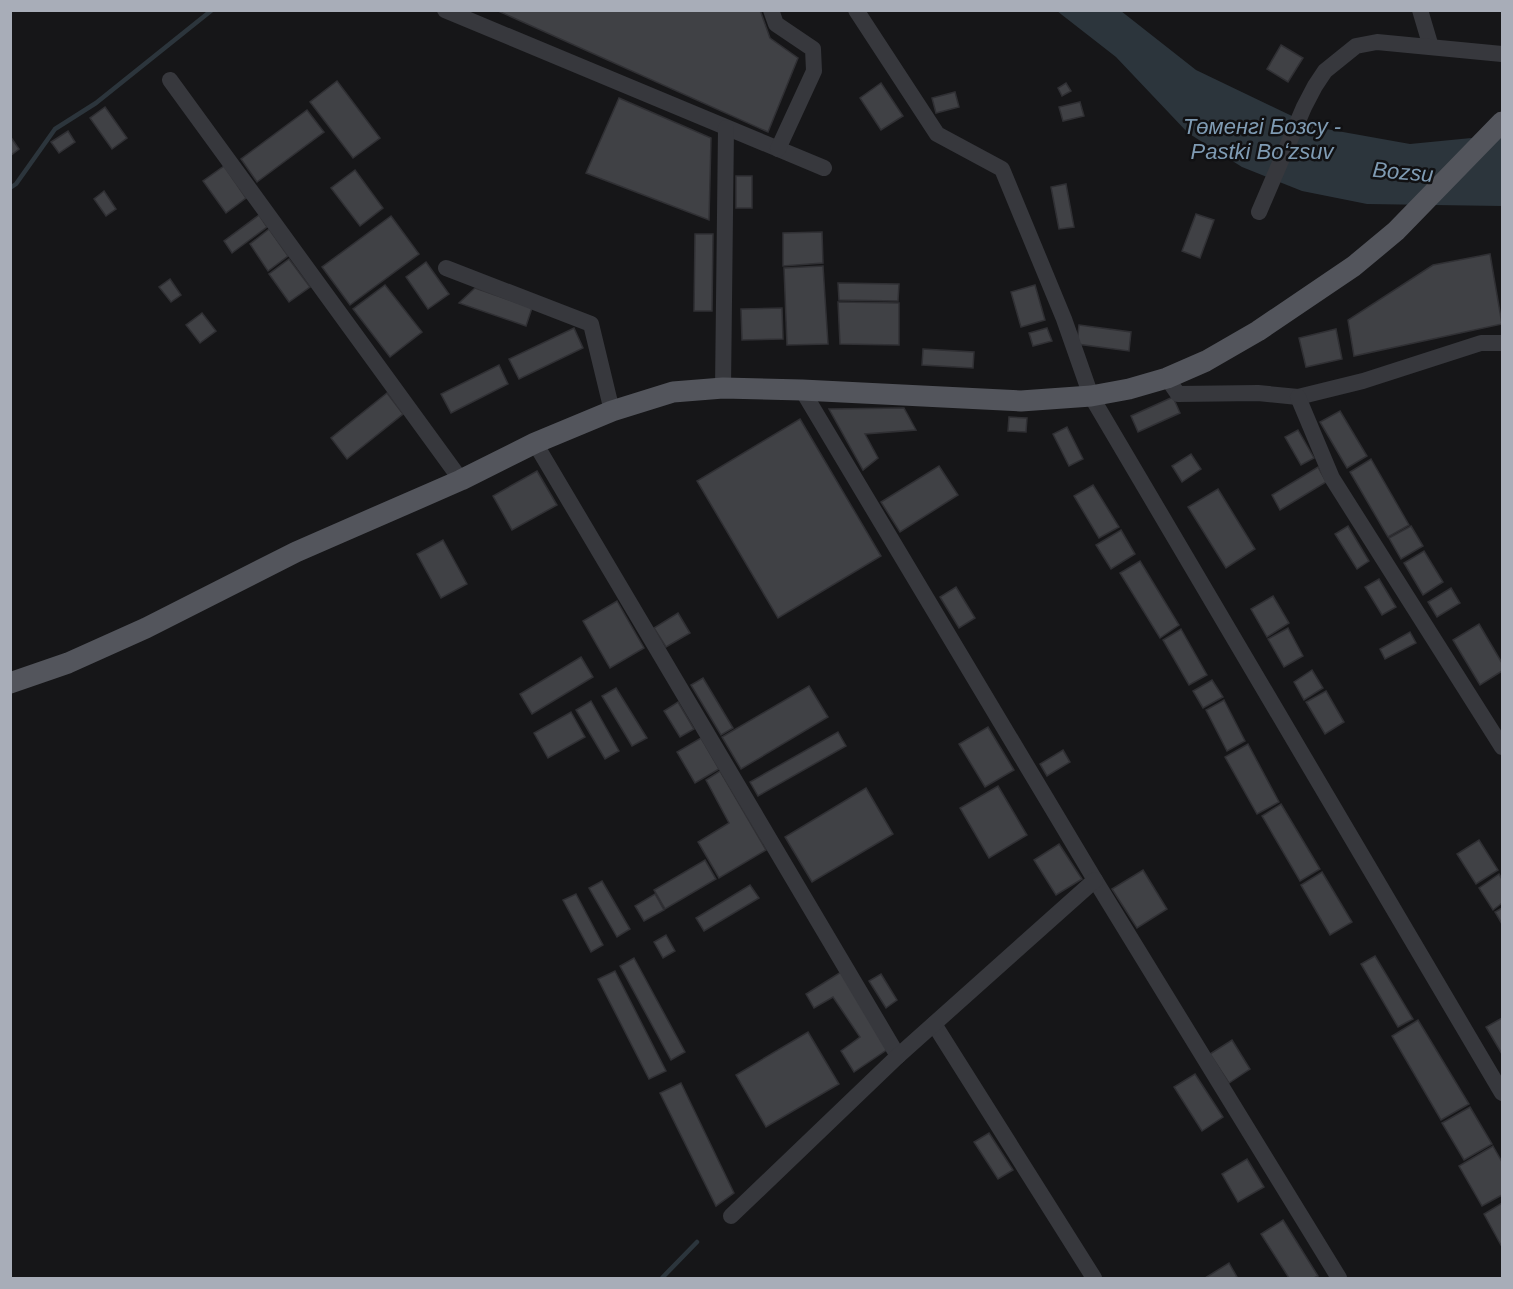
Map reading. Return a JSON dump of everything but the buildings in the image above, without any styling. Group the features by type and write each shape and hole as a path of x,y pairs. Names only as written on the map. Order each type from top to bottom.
{"main road":[{"path":"10,683 68,663 146,628 296,552 461,480 535,443 612,411 673,392 723,388 802,390 1021,401 1091,396 1129,389 1167,378 1206,360 1291,309 1354,266 1396,231 1503,122"}],"street":[{"path":"445,10 824,168"},
{"path":"771,10 776,24 813,49 814,71 778,149"},
{"path":"856,10 937,134 1002,169 1065,319 1091,396 1503,1093"},
{"path":"1420,10 1431,47"},
{"path":"1259,212 1304,107 1325,70 1356,46 1377,42 1503,54"},
{"path":"170,80 461,480"},
{"path":"723,388 726,128"},
{"path":"446,268 591,324 612,411"},
{"path":"1167,378 1178,394 1258,393 1298,397 1363,381 1481,343 1503,343"},
{"path":"802,390 1095,880 1338,1278"},
{"path":"1298,397 1332,478 1503,747"},
{"path":"535,443 898,1056"},
{"path":"731,1216 898,1056 1095,880"},
{"path":"934,1024 1094,1278"}],"water":[{"name":"Төменгі Бозсу - Pastki Boʻzsuv","path":"1057,11 1121,11 1196,70 1315,127 1410,144 1502,135 1502,206 1367,204 1302,191 1242,167 1188,133 1116,57"}],"waterway":[{"path":"10,188 16,184 55,129 96,103 212,10"},
{"path":"662,1278 697,1242"}],"water label":[{"name":"Bozsu","path":"1403,172"}]}
